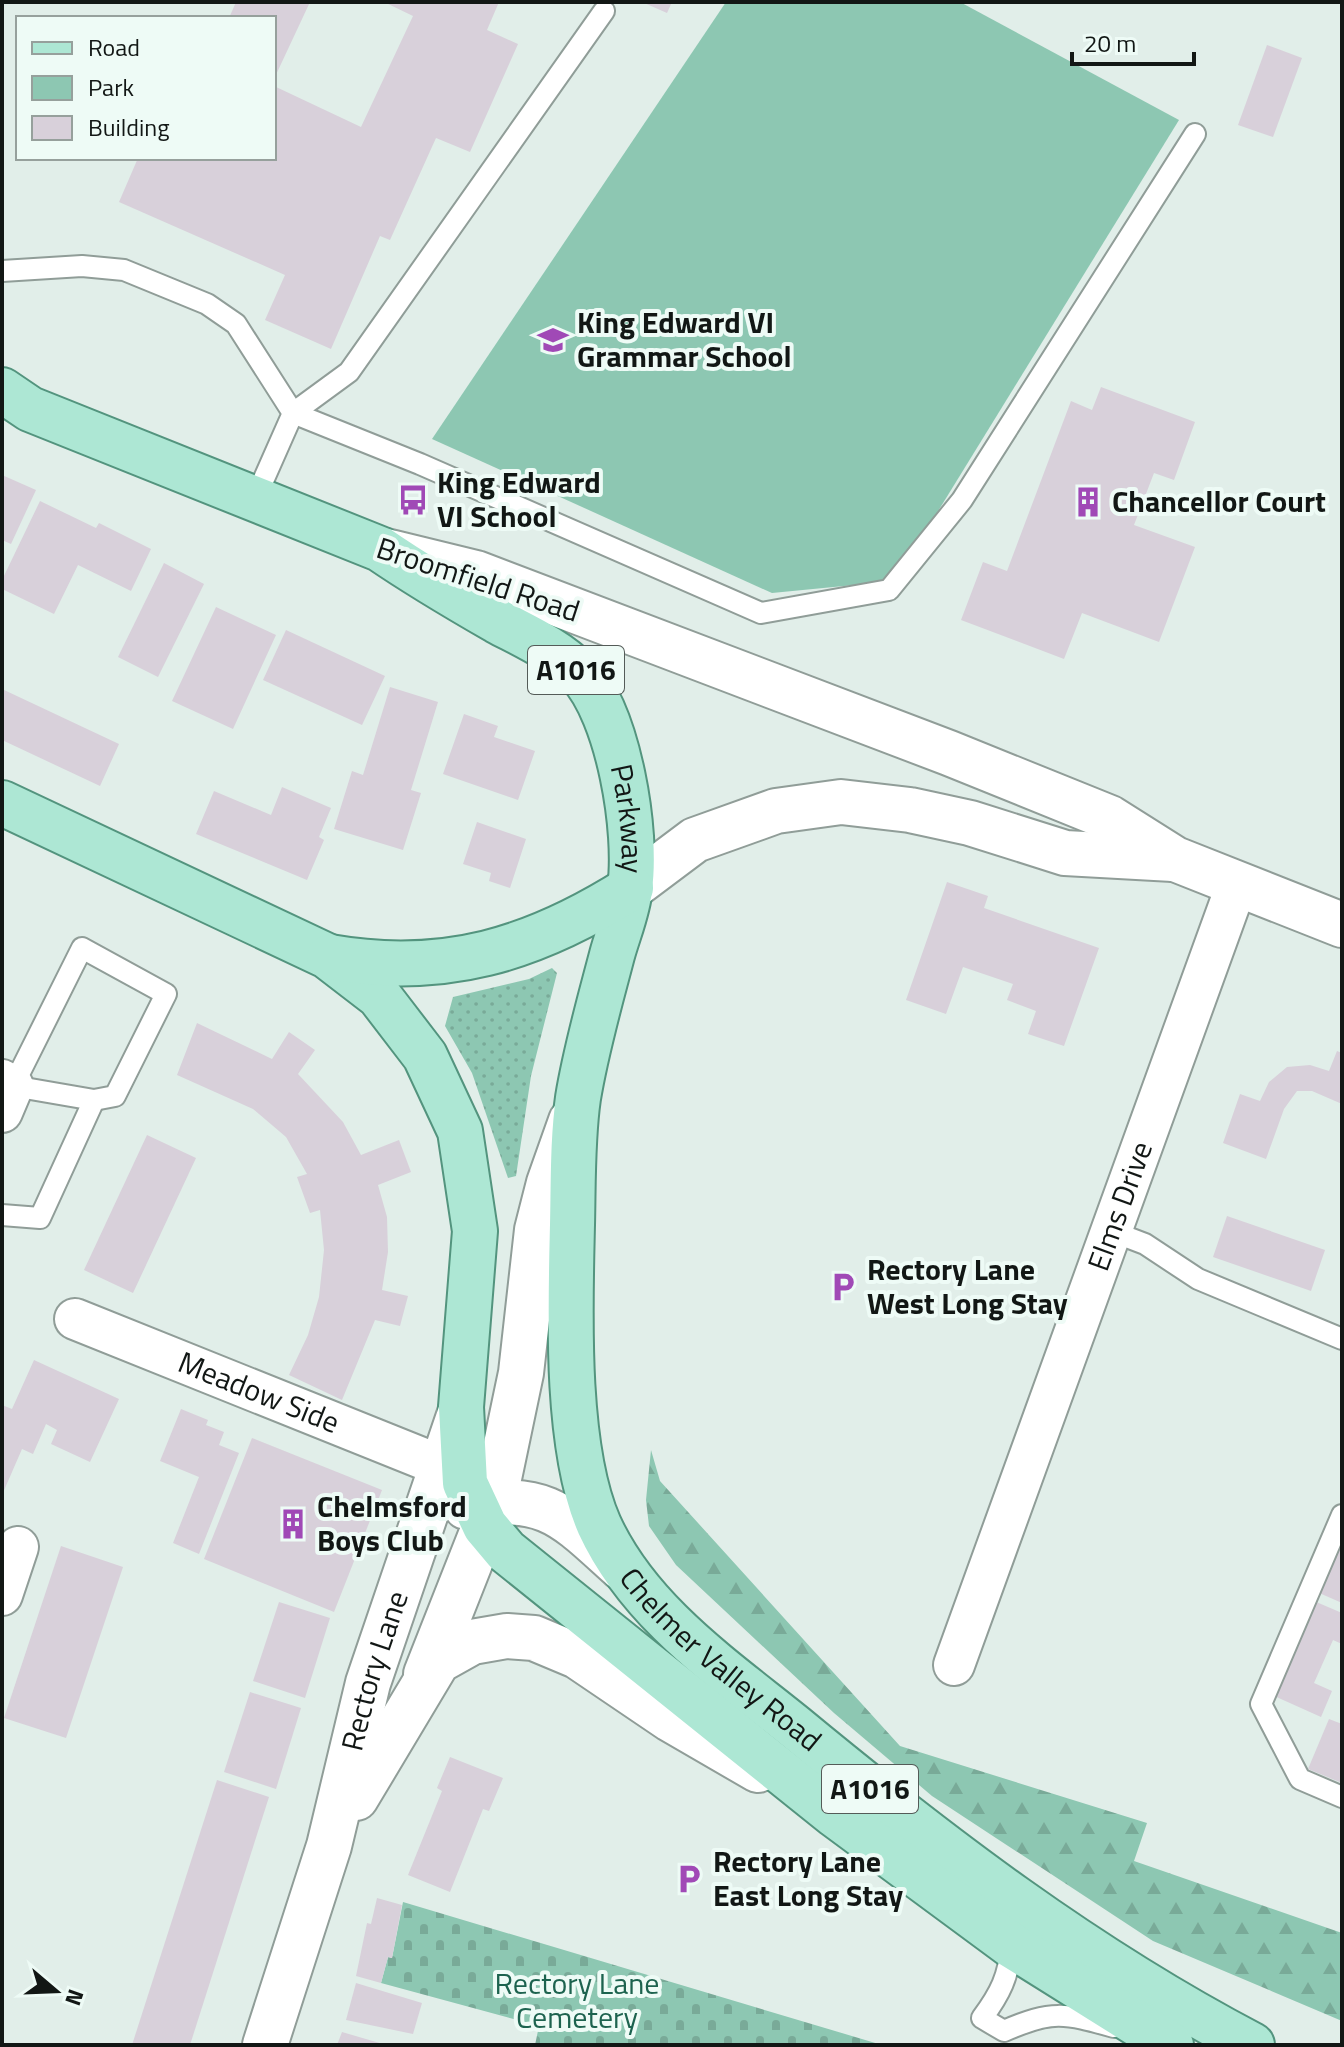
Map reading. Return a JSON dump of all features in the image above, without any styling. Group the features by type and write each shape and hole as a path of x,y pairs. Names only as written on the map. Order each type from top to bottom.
{"main road":[{"name":"Broomfield Road","path":"11,401 380,549 476,573 949,753 1110,818 1175,859 1342,925"},
{"name":"Parkway","path":"327,956 374,965 462,961 537,937 593,912 631,888 629,829 620,773 599,704 583,676 560,656 422,578 380,549"},
{"name":"Broomfield Road","path":"631,888 695,840 776,811 841,802 955,819 1065,853 1175,859"},
{"name":"Parkway","path":"2,803 327,956 379,996 409,1032 436,1077 460,1131 475,1231 461,1407"},
{"name":"A1016","path":"578,1100 631,888"},
{"path":"425,1677 485,1511 521,1373 537,1230 549,1183 578,1100"},
{"name":"Chelmer Valley Road","path":"578,1100 570,1307 577,1424 588,1494 622,1568 675,1628 912,1824 1061,1932 1140,1982 1252,2045"},
{"name":"Chelmer Valley Road","path":"461,1407 465,1483 533,1577 835,1815 1011,1945 1170,2044"},
{"name":"Rectory Lane","path":"265,2045 329,1846 368,1683 444,1467 461,1407"},
{"path":"424,1526 455,1509 485,1511 538,1505 554,1511 622,1568"},
{"name":"Chelmer Valley Road","path":"507,1636 534,1638 577,1656 670,1719 835,1815"},
{"name":"Rectory Lane","path":"329,1846 425,1677 453,1650 472,1642 507,1636"}],"street":[{"name":"Elms Drive","path":"954,1665 1237,884"},
{"name":"Meadow Side","path":"75,1319 444,1467"},
{"path":"2,1595 18,1547"}],"lane":[{"path":"255,499 293,413 349,372 604,11"},
{"path":"2,271 82,266 124,270 207,304 236,324 293,413 420,464 761,613 889,590 962,500 1195,134"},
{"path":"82,948 166,994 115,1096 94,1100 6,1093 82,948"},
{"path":"2,1215 40,1218 94,1100"},
{"path":"1111,1231 1145,1244 1198,1279 1342,1339"},
{"path":"1342,1515 1261,1704 1300,1779 1342,1797"},
{"path":"1011,1945 1009,1970 1001,1993 982,2018 1004,2031 1039,2016 1076,2016 1170,2044"}],"green space":[{"path":"726,2 960,2 1179,120 895,581 772,593 432,439"},
{"path":"552,968 557,973 531,1076 516,1176 508,1178 472,1073 445,1026 453,997 529,979"},
{"path":"651,1450 660,1481 900,1746 1147,1823 1134,1861 1342,1933 1342,2021 1153,1941 932,1796 834,1713 676,1565 649,1526 646,1500"},
{"name":"Rectory Lane Cemetery","path":"403,1902 882,2045 535,2045 539,2026 381,1983 388,1957 392,1958"}],"building":[{"path":"236,2 310,2 276,75 276,16 230,16"},
{"path":"384,2 499,2 487,30 518,44 470,152 436,138 390,240 380,236 331,349 265,320 285,275 119,202 137,160 276,160 276,87 361,127 413,16"},
{"path":"642,2 672,2 667,13"},
{"path":"1267,45 1302,58 1273,137 1238,125"},
{"name":"Chancellor Court","path":"1101,387 1195,422 1174,480 1154,473 1134,525 1195,547 1159,642 1082,613 1064,659 961,620 983,562 1007,571 1071,401 1092,410"},
{"path":"2,475 36,490 11,544 2,540"},
{"path":"40,501 96,528 99,523 151,549 131,591 78,565 54,614 2,589 2,580"},
{"path":"164,563 204,584 158,677 118,657"},
{"path":"216,607 276,635 233,729 172,701"},
{"path":"286,630 385,676 362,725 263,680"},
{"path":"390,687 438,702 411,790 421,793 403,850 334,829 352,771 363,775"},
{"path":"2,689 119,744 100,786 2,740"},
{"path":"464,714 498,726 494,737 535,751 518,800 443,774"},
{"path":"282,787 331,808 319,837 324,840 307,880 196,834 214,791 271,815"},
{"path":"477,822 526,839 510,888 489,881 491,873 463,864"},
{"path":"947,882 988,896 984,908 1099,948 1064,1046 1028,1034 1036,1011 1007,1000 1013,984 963,967 946,1014 906,1000"},
{"path":"197,1023 272,1059 289,1032 315,1050 298,1074 343,1122 361,1155 399,1140 411,1172 378,1185 387,1217 388,1252 382,1290 408,1296 400,1326 375,1320 342,1400 289,1375 308,1335 319,1297 324,1250 320,1210 310,1213 297,1177 307,1174 286,1137 253,1109 177,1075"},
{"path":"1337,1051 1342,1053 1342,1104 1312,1091 1297,1091 1284,1109 1266,1159 1223,1143 1240,1094 1260,1101 1269,1082 1287,1067 1310,1065 1329,1071"},
{"path":"147,1135 196,1158 133,1293 84,1270"},
{"path":"1227,1216 1325,1250 1311,1291 1213,1257"},
{"path":"34,1360 119,1399 90,1462 51,1444 57,1430 46,1424 33,1454 22,1449 2,1495 2,1405 12,1409"},
{"path":"181,1409 208,1420 206,1425 224,1432 219,1445 239,1453 199,1554 173,1543 199,1477 160,1461"},
{"name":"Chelmsford Boys Club","path":"252,1438 382,1490 334,1612 204,1559"},
{"path":"1342,1536 1342,1603 1317,1592"},
{"path":"61,1546 123,1567 66,1738 4,1718"},
{"path":"1314,1601 1342,1613 1342,1644 1333,1640 1314,1683 1332,1691 1321,1717 1272,1695"},
{"path":"279,1602 330,1618 305,1698 253,1681"},
{"path":"250,1692 301,1708 276,1789 224,1772"},
{"path":"1329,1719 1342,1724 1342,1783 1308,1769"},
{"path":"450,1757 503,1778 489,1811 483,1809 450,1892 408,1875 442,1791 437,1788"},
{"path":"217,1780 269,1797 190,2045 132,2045"},
{"path":"377,1898 402,1905 392,1958 388,1957 381,1983 356,1976 367,1923 371,1924"},
{"path":"356,1983 422,2003 413,2034 346,2020"},
{"path":"342,2032 383,2044 383,2045 337,2045"}],"place":[{"name":"King Edward VI Grammar School","path":"553,340"},
{"name":"King Edward VI School","path":"413,500"},
{"name":"Chancellor Court","path":"1088,502"},
{"name":"Rectory Lane West Long Stay","path":"843,1287"},
{"name":"Chelmsford Boys Club","path":"293,1524"},
{"name":"Rectory Lane East Long Stay","path":"689,1879"}]}
